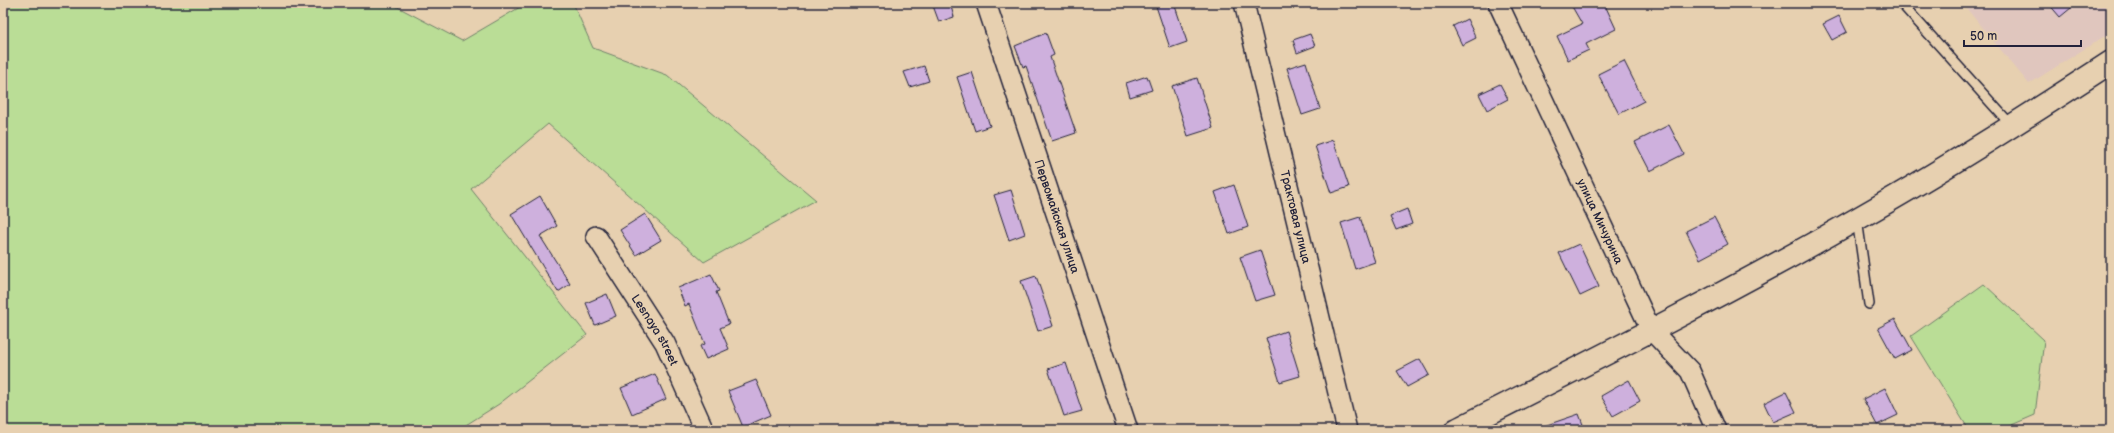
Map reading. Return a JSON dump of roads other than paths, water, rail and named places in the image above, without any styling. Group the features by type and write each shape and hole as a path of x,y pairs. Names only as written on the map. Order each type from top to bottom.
{"street":[{"name":"Первомайская улица","path":"986,3 1128,430"},
{"name":"Трактовая улица","path":"1244,3 1347,430"},
{"name":"улица Мичурина","path":"1498,3 1652,330 1690,370 1716,430"},
{"path":"1456,430 1652,330 1857,219 2012,126 2111,62"},
{"name":"Lesnaya street","path":"596,236 665,343 704,430"}],"lane":[{"path":"1901,3 2012,126"},
{"path":"1857,219 1869,304"}]}
